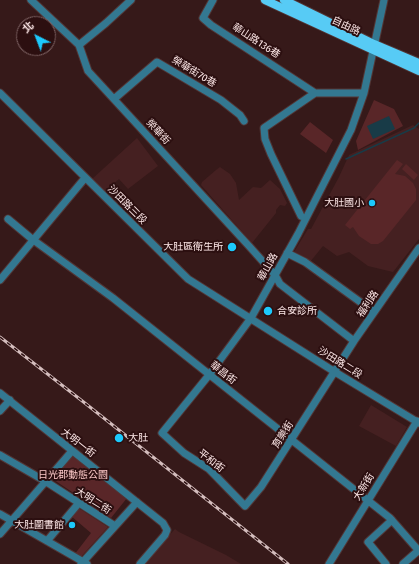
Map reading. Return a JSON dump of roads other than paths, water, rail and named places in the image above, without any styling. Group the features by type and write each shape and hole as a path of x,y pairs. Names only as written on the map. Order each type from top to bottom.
{"main road":[{"name":"自由路","path":"265,0 373,47 419,63"},
{"name":"自由路","path":"284,0 419,71"}],"street":[{"name":"榮華街","path":"31,0 79,45 88,71 275,275 280,284 354,342"},
{"path":"79,45 131,0"},
{"name":"華山路136巷","path":"213,0 203,18 315,92"},
{"name":"華山路","path":"162,433 209,375 251,318 287,253 351,130 364,93 384,0"},
{"name":"榮華街70巷","path":"114,99 156,62 221,100 240,115 244,121"},
{"path":"301,216 271,154 265,139 264,128 315,92 364,93"},
{"name":"沙田路三段","path":"0,93 188,279 251,318"},
{"path":"0,280 32,239 85,178"},
{"name":"華昌街","path":"8,219 32,239 113,298 392,520 419,550"},
{"name":"福利路","path":"335,372 374,312 416,257 419,248"},
{"path":"287,253 305,262 374,312"},
{"name":"沙田路二段","path":"251,318 335,372 418,422"},
{"name":"育樂街","path":"245,506 261,487 335,372"},
{"name":"大明一街","path":"0,393 163,523 167,530 165,535 140,564"},
{"path":"0,411 10,400"},
{"name":"大新街","path":"329,564 418,422"},
{"name":"平和街","path":"162,433 184,453 209,470 245,506"},
{"path":"0,534 72,451"},
{"name":"大明二街","path":"0,455 45,481 78,504 115,526"},
{"path":"0,514 83,563 137,502"},
{"path":"47,541 78,504"},
{"path":"386,564 368,542 392,520"},
{"path":"404,564 419,550"}],"water":[{"path":"389,116 395,129 373,139 367,126"}],"waterway":[{"path":"346,159 414,128 419,123"}],"railway":[{"path":"0,337 288,564"}],"place":[{"name":"大肚國小","path":"372,203"},
{"name":"大肚區衛生所","path":"232,247"},
{"name":"合安診所","path":"268,311"},
{"name":"大肚","path":"119,438"},
{"name":"大肚圖書館","path":"72,525"}],"park label":[{"name":"日光郡動態公園","path":"73,475"}]}
